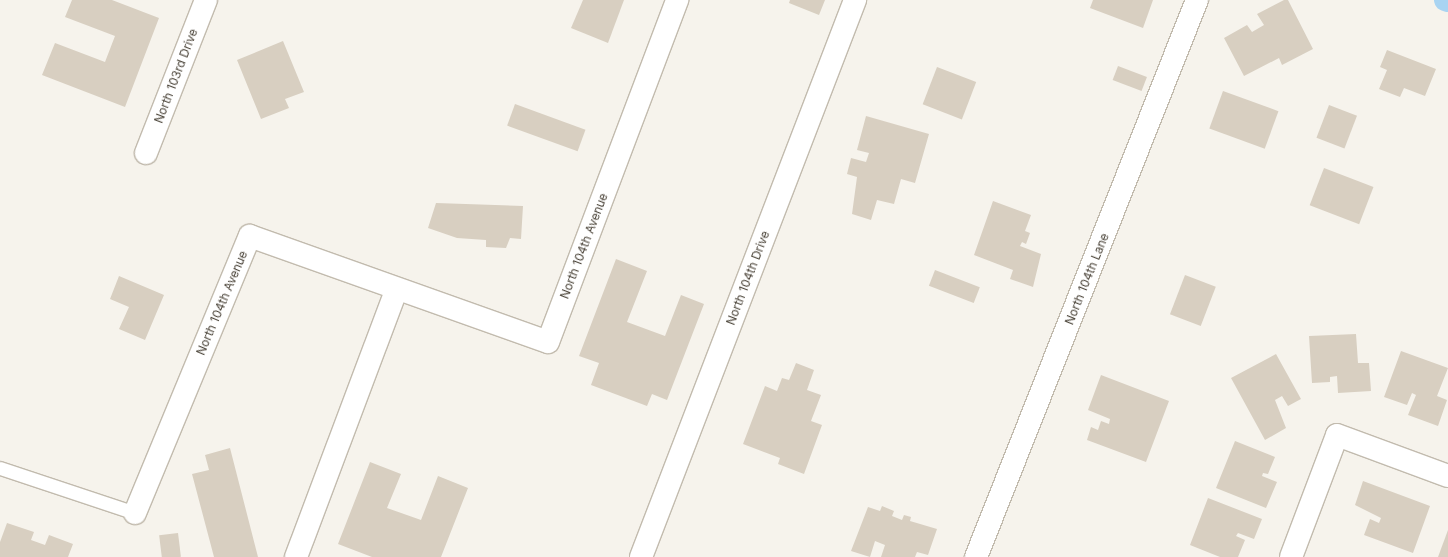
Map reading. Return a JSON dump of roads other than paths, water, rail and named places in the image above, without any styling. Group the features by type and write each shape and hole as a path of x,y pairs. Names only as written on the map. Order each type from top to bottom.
{"street":[{"name":"North 103rd Drive","path":"146,152 206,0"},
{"name":"North 104th Avenue","path":"135,513 250,236 548,342 677,0"},
{"name":"North 104th Drive","path":"641,557 856,0"},
{"name":"North 104th Lane","path":"976,557 1197,0"},
{"path":"296,557 397,289"},
{"path":"1291,557 1337,435 1448,476"}],"lane":[{"path":"0,468 135,513"}]}
